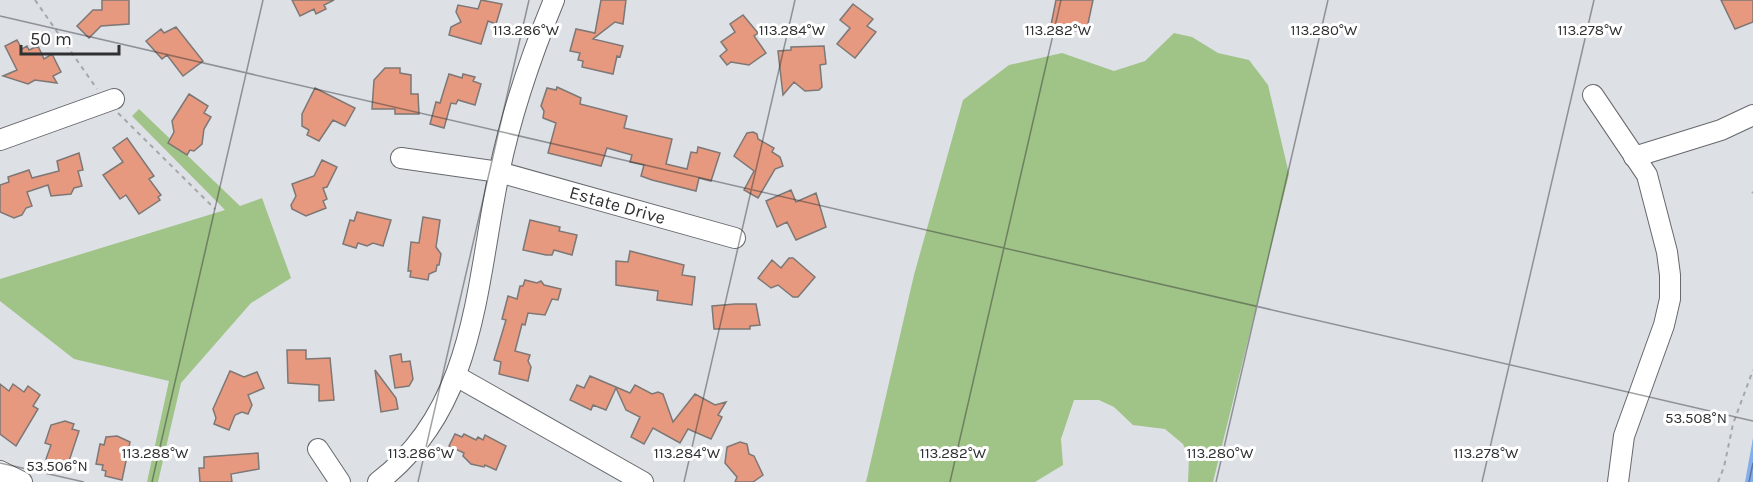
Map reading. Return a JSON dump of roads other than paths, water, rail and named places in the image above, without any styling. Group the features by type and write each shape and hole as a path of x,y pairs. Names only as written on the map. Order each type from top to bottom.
{"street":[{"path":"378,482 394,470 435,422 456,376 466,348 510,124 554,0"},
{"path":"1593,95 1647,175 1668,252 1670,299 1652,363 1624,436 1618,482"},
{"path":"0,140 110,100"},
{"path":"1634,157 1721,130 1753,115"},
{"name":"Estate Drive","path":"401,158 499,172 735,238"},
{"path":"456,376 643,482"},
{"path":"318,449 340,482"},
{"path":"0,471 22,482"}],"water":[{"path":"1753,438 1753,482 1745,482"}]}
